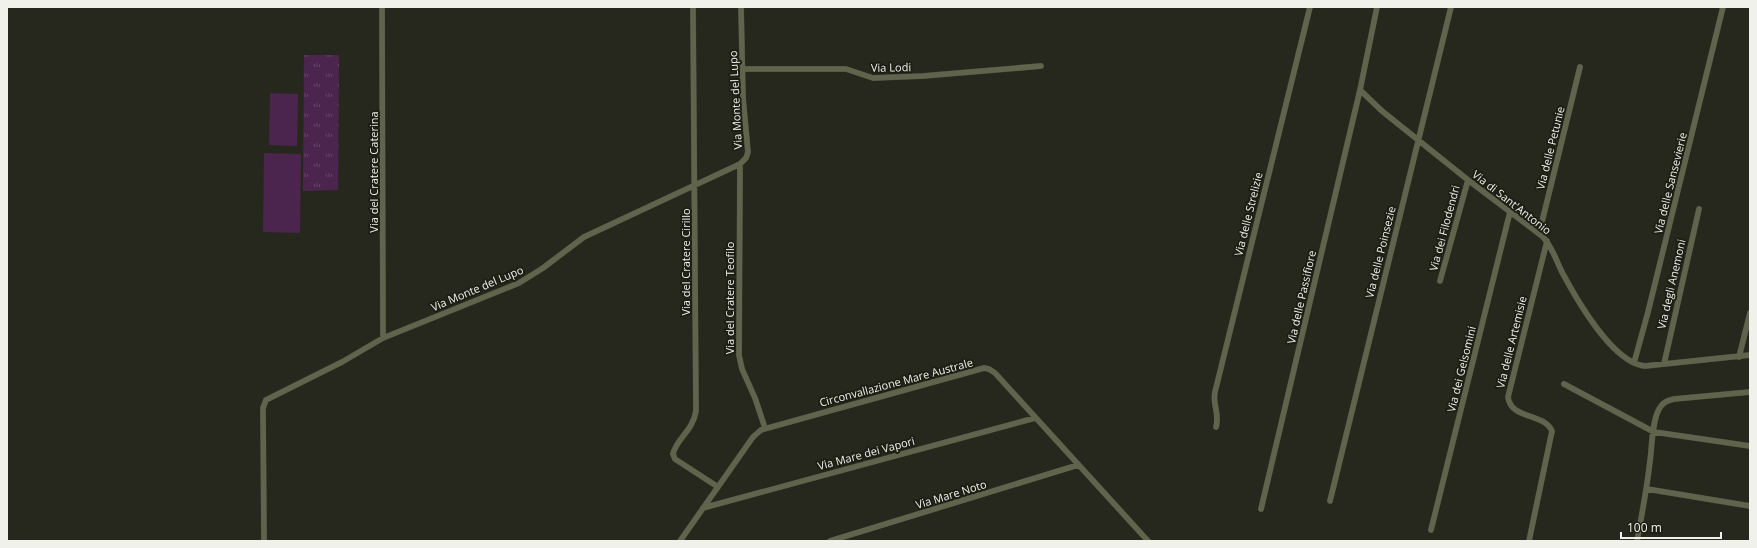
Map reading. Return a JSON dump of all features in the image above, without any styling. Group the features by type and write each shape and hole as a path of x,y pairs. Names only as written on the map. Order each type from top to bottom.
{"street":[{"name":"Via del Cratere Caterina","path":"382,7 383,338"},
{"name":"Via del Cratere Cirillo","path":"693,7 696,411 692,423 674,450 673,454 675,459 718,487"},
{"name":"Via Monte del Lupo","path":"264,541 263,408 266,400 342,362 383,338 523,280 543,268 584,237 740,164 746,158 748,152 742,70 741,7"},
{"name":"Via delle Strelizie","path":"1216,427 1218,417 1214,402 1215,392 1310,7"},
{"path":"1360,90 1377,7"},
{"name":"Via delle Poinsezie","path":"1330,501 1451,7"},
{"name":"Via delle Sansevierie","path":"1634,363 1648,312 1723,7"},
{"name":"Via Lodi","path":"742,70 844,69 873,78 923,76 1041,66"},
{"name":"Via delle Petunie","path":"1539,234 1580,67"},
{"name":"Via di Sant'Antonio","path":"1360,90 1418,140 1547,241 1564,277 1583,308 1615,350 1625,358 1634,363 1645,366 1750,356"},
{"name":"Via delle Passifiore","path":"1261,509 1360,90"},
{"name":"Via del Cratere Teofilo","path":"740,164 739,355 742,370 755,398 766,428"},
{"name":"Via dei Filodendri","path":"1440,281 1468,180"},
{"name":"Via degli Anemoni","path":"1664,364 1699,209"},
{"name":"Via dei Gelsomini","path":"1431,530 1510,212"},
{"name":"Via delle Artemisie","path":"1529,541 1552,431 1542,420 1516,410 1509,402 1508,394 1547,241"},
{"path":"1739,356 1750,313"},
{"name":"Circonvallazione Mare Australe","path":"680,541 754,435 766,428 984,368 994,372 1148,541"},
{"path":"1564,384 1654,432 1750,446"},
{"path":"1637,541 1654,432 1660,408 1670,400 1750,392"},
{"name":"Via Mare dei Vapori","path":"703,508 1035,418"},
{"name":"Via Mare Noto","path":"830,541 1078,465"},
{"path":"1646,489 1750,506"}],"green space":[{"path":"304,55 339,55 338,190 303,191"},
{"path":"270,93 298,94 297,146 269,145"},
{"path":"264,153 301,154 300,233 263,232"}]}
